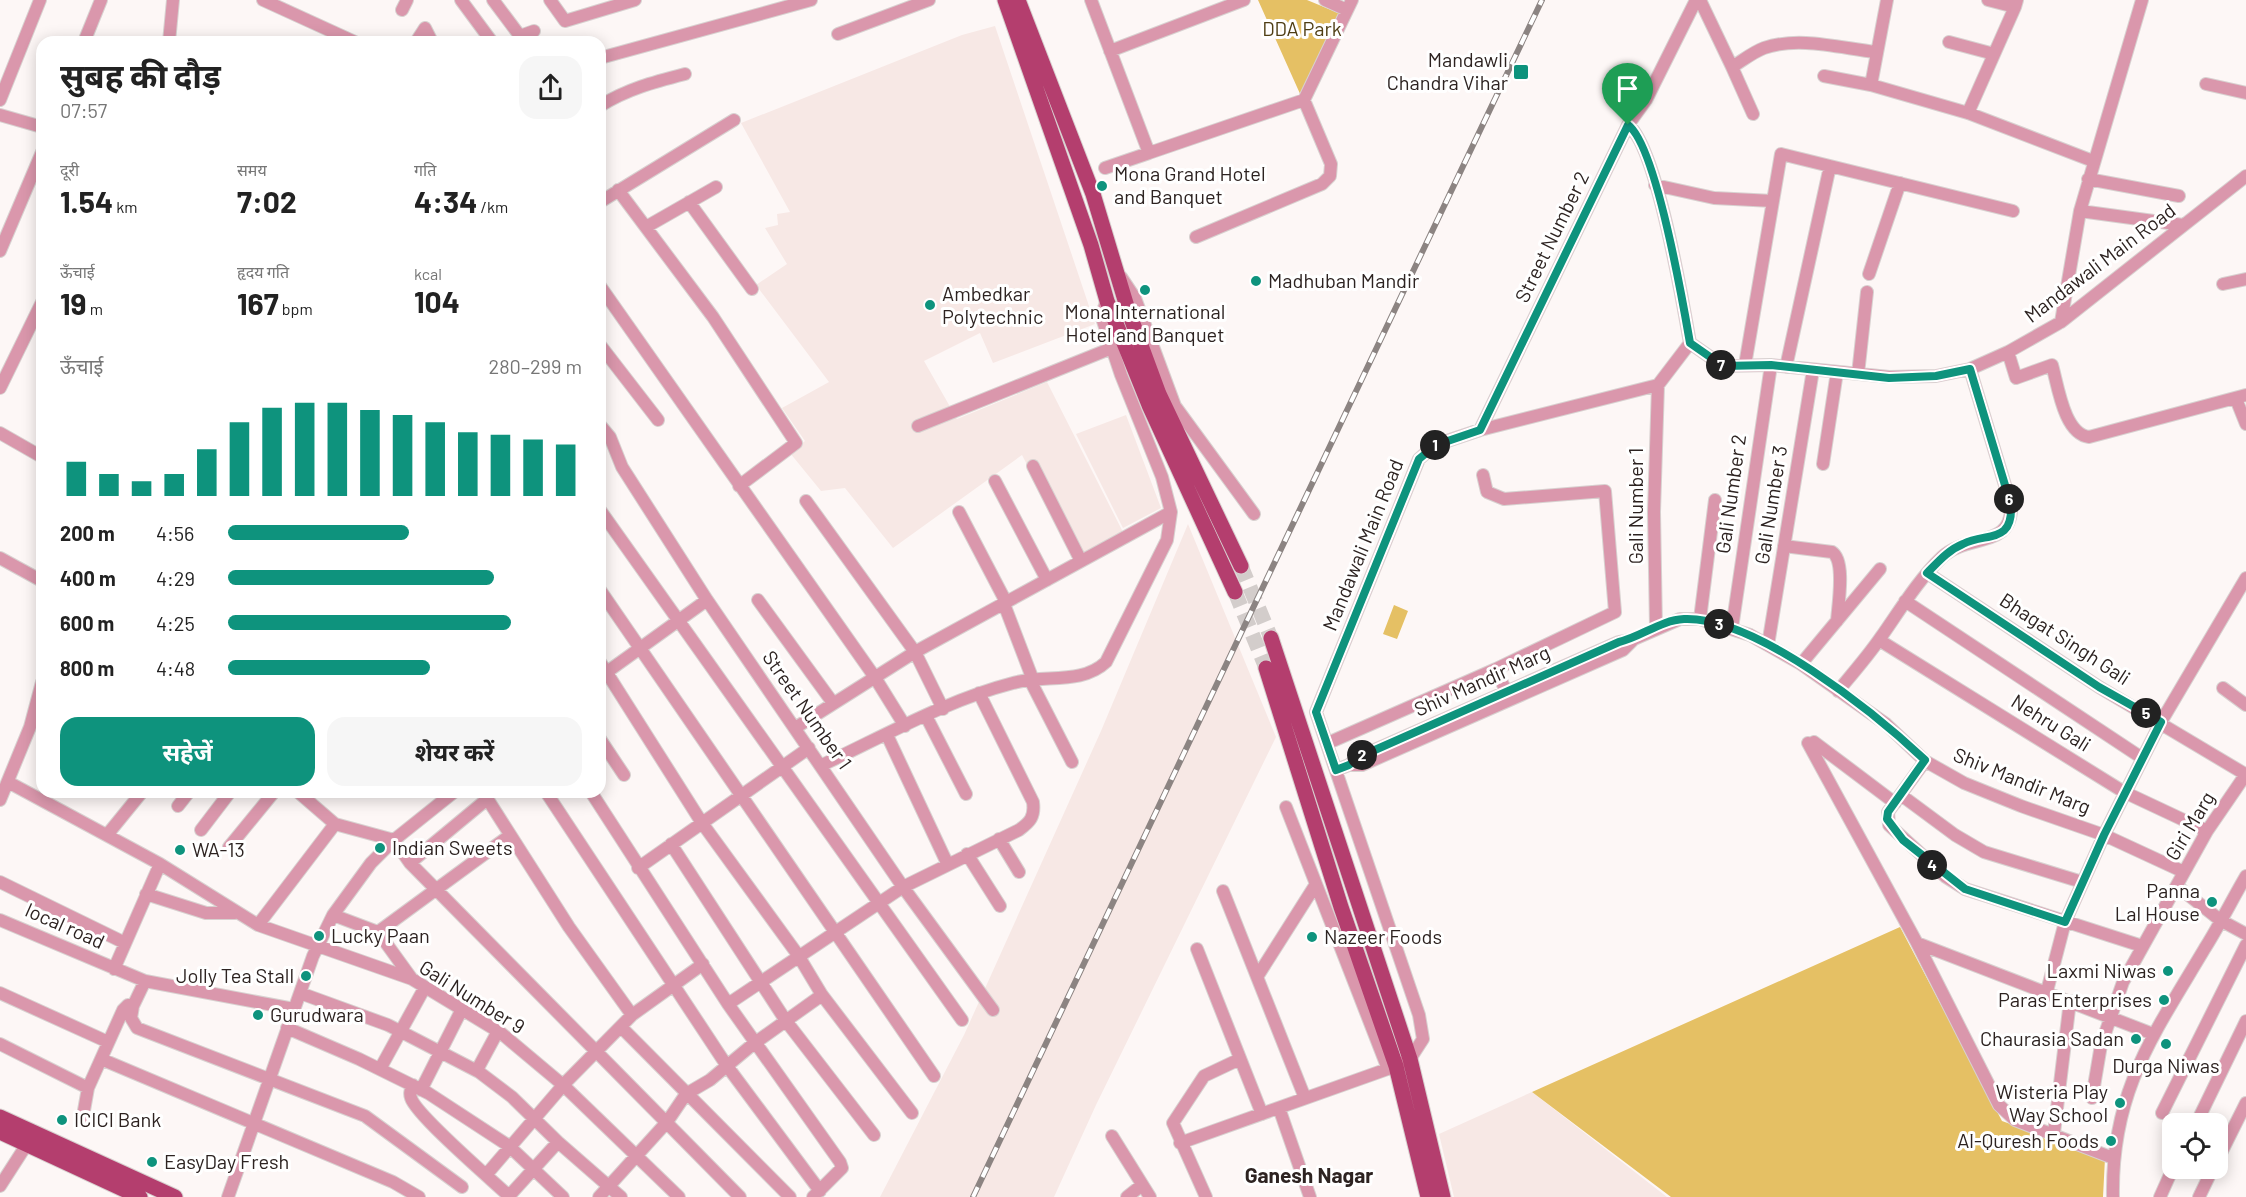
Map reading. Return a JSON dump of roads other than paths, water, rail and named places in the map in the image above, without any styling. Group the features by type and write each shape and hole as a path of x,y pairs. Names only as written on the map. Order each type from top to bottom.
{"main road":[{"path":"1005,0 1091,245 1107,301 1149,405 1235,592"},
{"path":"1018,0 1094,194 1107,241 1159,394 1241,566"},
{"path":"1091,245 1107,241"},
{"path":"1271,638 1398,1065 1428,1197"},
{"path":"1266,668 1341,907 1443,1197"},
{"path":"0,1117 175,1197"},
{"path":"0,1132 140,1197"}],"street":[{"path":"0,100 40,0"},
{"path":"86,36 100,0"},
{"path":"170,36 173,0"},
{"path":"263,0 343,36"},
{"path":"461,0 488,36"},
{"path":"493,0 520,36 534,31"},
{"path":"550,0 565,21 635,0"},
{"path":"606,56 811,0"},
{"path":"838,34 928,0"},
{"path":"1091,0 1149,153"},
{"path":"1110,51 1244,0"},
{"path":"1105,168 1304,100 1350,5 1325,0"},
{"path":"1698,0 1753,114"},
{"name":"Street Number 2","path":"1480,430 1628,125 1646,100 1698,0"},
{"path":"1871,85 1887,0"},
{"path":"1968,113 2016,3 1988,0"},
{"path":"2061,322 2080,211 2088,179 2142,0"},
{"path":"420,36 425,28 429,36"},
{"path":"1949,42 1994,54"},
{"path":"1732,67 1762,49 1785,43 1876,52"},
{"path":"606,102 644,84 685,74"},
{"path":"1824,76 1871,85 1968,113 2093,161"},
{"path":"2206,84 2246,93"},
{"path":"1196,237 1322,184 1330,176 1331,164 1304,100"},
{"path":"0,115 36,125"},
{"path":"606,198 734,120"},
{"path":"1628,125 1637,132 1655,185 1672,245 1690,343 1658,385"},
{"path":"1745,365 1781,153 2013,211"},
{"path":"0,251 36,166"},
{"path":"1786,367 1830,166"},
{"name":"Mandawali Main Road","path":"1690,343 1723,366 1771,365 1889,378 1936,376 1970,369 2008,352 2061,322 2246,176"},
{"path":"2088,179 2179,196"},
{"path":"1869,274 1900,183"},
{"path":"1655,185 1714,198 1773,201"},
{"path":"646,227 716,187"},
{"path":"618,190 713,317 796,443 739,486"},
{"path":"689,202 752,289"},
{"path":"2080,211 2183,225"},
{"path":"1116,268 1135,298 1175,406 1254,514"},
{"path":"2223,284 2246,279"},
{"path":"1858,374 1867,292"},
{"path":"606,295 874,676 905,726"},
{"path":"822,765 979,693 1031,680 1096,672 1106,662 1167,540 1170,512 1161,477 1101,315 1107,301"},
{"path":"0,388 36,318"},
{"path":"918,426 1112,348"},
{"path":"2008,352 2016,378 2052,365 2073,429 2081,436 2089,438 2241,397 2246,424"},
{"path":"606,353 658,420"},
{"name":"Gali Number 2","path":"1732,628 1771,365"},
{"path":"1838,691 1879,640 1905,601 1944,556 1965,543 1997,536 2007,529 2012,518 2011,505 1970,369"},
{"name":"Gali Number 3","path":"1768,645 1814,370"},
{"path":"1823,464 1836,372"},
{"name":"Mandawali Main Road","path":"1398,1065 1423,1039 1419,1015 1316,712 1419,459 1436,445 1480,430 1658,385"},
{"name":"Gali Number 1","path":"1656,627 1654,512 1658,385"},
{"name":"Street Number 1","path":"606,432 622,466 707,600 822,765 903,887 993,1010"},
{"path":"0,433 36,454"},
{"path":"1033,466 1081,561"},
{"path":"1328,743 1496,669 1615,612 1605,490 1504,499 1487,492 1483,475"},
{"path":"995,481 1047,580"},
{"path":"1700,619 1715,500"},
{"path":"806,501 915,652 943,708"},
{"path":"959,512 1005,603 1031,680 1072,762"},
{"path":"795,728 915,652 1170,512"},
{"path":"606,518 962,1020"},
{"path":"1784,546 1832,552 1837,555 1840,565 1837,621"},
{"path":"0,558 36,578"},
{"path":"1801,664 1880,569"},
{"name":"Bhagat Singh Gali","path":"1927,573 2080,675 2246,774"},
{"path":"2047,991 2065,922 2124,792 2161,722 2246,578"},
{"path":"606,599 934,1076"},
{"path":"606,668 639,648 707,600"},
{"path":"758,600 833,703"},
{"path":"1905,601 2142,758"},
{"name":"Shiv Mandir Marg","path":"1336,770 1349,765 1362,765 1509,697 1623,650 1634,639 1656,627 1680,619 1700,619 1732,628 1801,664 1886,724 1925,760 1973,787 2104,835 2184,872"},
{"name":"Nehru Gali","path":"1879,640 2124,792 2207,831"},
{"path":"1496,669 1509,697"},
{"path":"606,676 702,823 798,955 822,995 912,1113"},
{"path":"2223,688 2246,705"},
{"path":"728,1004 798,955 903,887 1029,823 1035,813 1033,802 979,693"},
{"path":"0,800 30,727 36,704"},
{"path":"926,716 966,794"},
{"path":"887,735 947,863"},
{"path":"2082,882 1984,852 1811,742 1999,1105 2016,1120 2113,1158"},
{"path":"638,868 809,748"},
{"path":"606,749 624,775"},
{"path":"1925,760 1888,812 1889,825 1946,877 1980,895 2142,946"},
{"name":"Giri Marg","path":"2092,1098 2101,1045 2123,982 2207,831 2246,774"},
{"name":"Gali Number 9","path":"8,782 36,797"},
{"name":"Gali Number 9","path":"38,798 160,864 236,914 258,925 412,980 498,1031 562,1085 679,1197"},
{"path":"106,835 137,798"},
{"path":"178,806 184,798"},
{"path":"201,830 225,798"},
{"path":"229,846 269,798"},
{"path":"305,798 334,824 394,840 410,863 740,1197"},
{"path":"228,1197 294,1009 333,915 371,863 394,840 446,798"},
{"path":"410,863 483,798"},
{"path":"486,798 569,927 632,1016"},
{"path":"550,798 672,986 817,1194 839,1174 842,1168 840,1162 728,1004 595,798"},
{"path":"1180,1143 1398,1065 1316,884 1286,807"},
{"path":"258,925 334,824"},
{"path":"378,932 509,836"},
{"path":"999,839 1019,872"},
{"path":"671,844 786,1022 874,1135"},
{"path":"967,854 1000,906"},
{"path":"114,969 160,864"},
{"path":"2114,1197 2113,1158 2127,1096 2153,1034 2246,876"},
{"path":"0,882 125,943"},
{"path":"1257,977 1316,884"},
{"path":"2177,886 2220,920 2246,934"},
{"path":"1223,891 1305,1098"},
{"path":"146,894 206,913 236,914"},
{"path":"333,915 378,932 412,980"},
{"name":"local road","path":"0,920 145,981 294,1009"},
{"path":"1917,943 2047,991 2153,1034"},
{"path":"2162,1113 2246,945"},
{"path":"1197,949 1262,1114"},
{"path":"486,1175 562,1085 597,1050 632,1016 703,964"},
{"path":"145,981 133,1005 131,1018 137,1028 365,1116 462,1187"},
{"path":"380,1069 425,987"},
{"path":"0,993 108,1042"},
{"path":"300,993 401,1031 477,1070 535,1117 558,1142 621,1197"},
{"path":"599,1197 667,1122 686,1094 822,995"},
{"path":"2054,1133 2070,1001"},
{"path":"83,1116 88,1088 108,1042 123,1010 128,1005 133,1005"},
{"path":"462,1009 417,1087 410,1092 413,1103 509,1196 558,1142"},
{"path":"2201,1113 2246,1021"},
{"path":"621,1027 790,1197"},
{"path":"287,1028 417,1087 509,1146 563,1197"},
{"path":"477,1070 498,1031"},
{"path":"0,1044 88,1088"},
{"path":"101,1059 393,1182 418,1197"},
{"path":"1206,1197 1174,1128 1175,1117 1203,1076 1240,1059"},
{"path":"2228,1139 2246,1103"},
{"path":"1280,1108 1310,1197"},
{"path":"1112,1136 1150,1197"},
{"path":"0,1186 27,1144"},
{"path":"2160,1197 2168,1179"},
{"path":"2199,1197 2208,1179"},
{"path":"1126,1197 1143,1185"}],"tunnel":[{"path":"1241,566 1271,638"},
{"path":"1235,592 1266,668"}],"railway":[{"path":"973,1197 1542,0"}],"place":[{"name":"Mandawli Chandra Vihar","path":"1521,72"},
{"name":"Mona Grand Hotel and Banquet","path":"1102,186"},
{"name":"Madhuban Mandir","path":"1256,281"},
{"name":"Mona International Hotel and Banquet","path":"1145,290"},
{"name":"Ambedkar Polytechnic","path":"930,305"},
{"name":"Indian Sweets","path":"380,848"},
{"name":"WA-13","path":"180,850"},
{"name":"Panna Lal House","path":"2212,902"},
{"name":"Lucky Paan","path":"319,936"},
{"name":"Nazeer Foods","path":"1312,937"},
{"name":"Laxmi Niwas","path":"2168,971"},
{"name":"Jolly Tea Stall","path":"306,976"},
{"name":"Paras Enterprises","path":"2164,1000"},
{"name":"Gurudwara","path":"258,1015"},
{"name":"Chaurasia Sadan","path":"2136,1039"},
{"name":"Durga Niwas","path":"2166,1044"},
{"name":"Wisteria Play Way School","path":"2120,1103"},
{"name":"ICICI Bank","path":"62,1120"},
{"name":"Al-Quresh Foods","path":"2111,1141"},
{"name":"EasyDay Fresh","path":"152,1162"}],"district":[{"name":"Ganesh Nagar","path":"1309,1176"}],"park label":[{"name":"DDA Park","path":"1302,29"}]}
